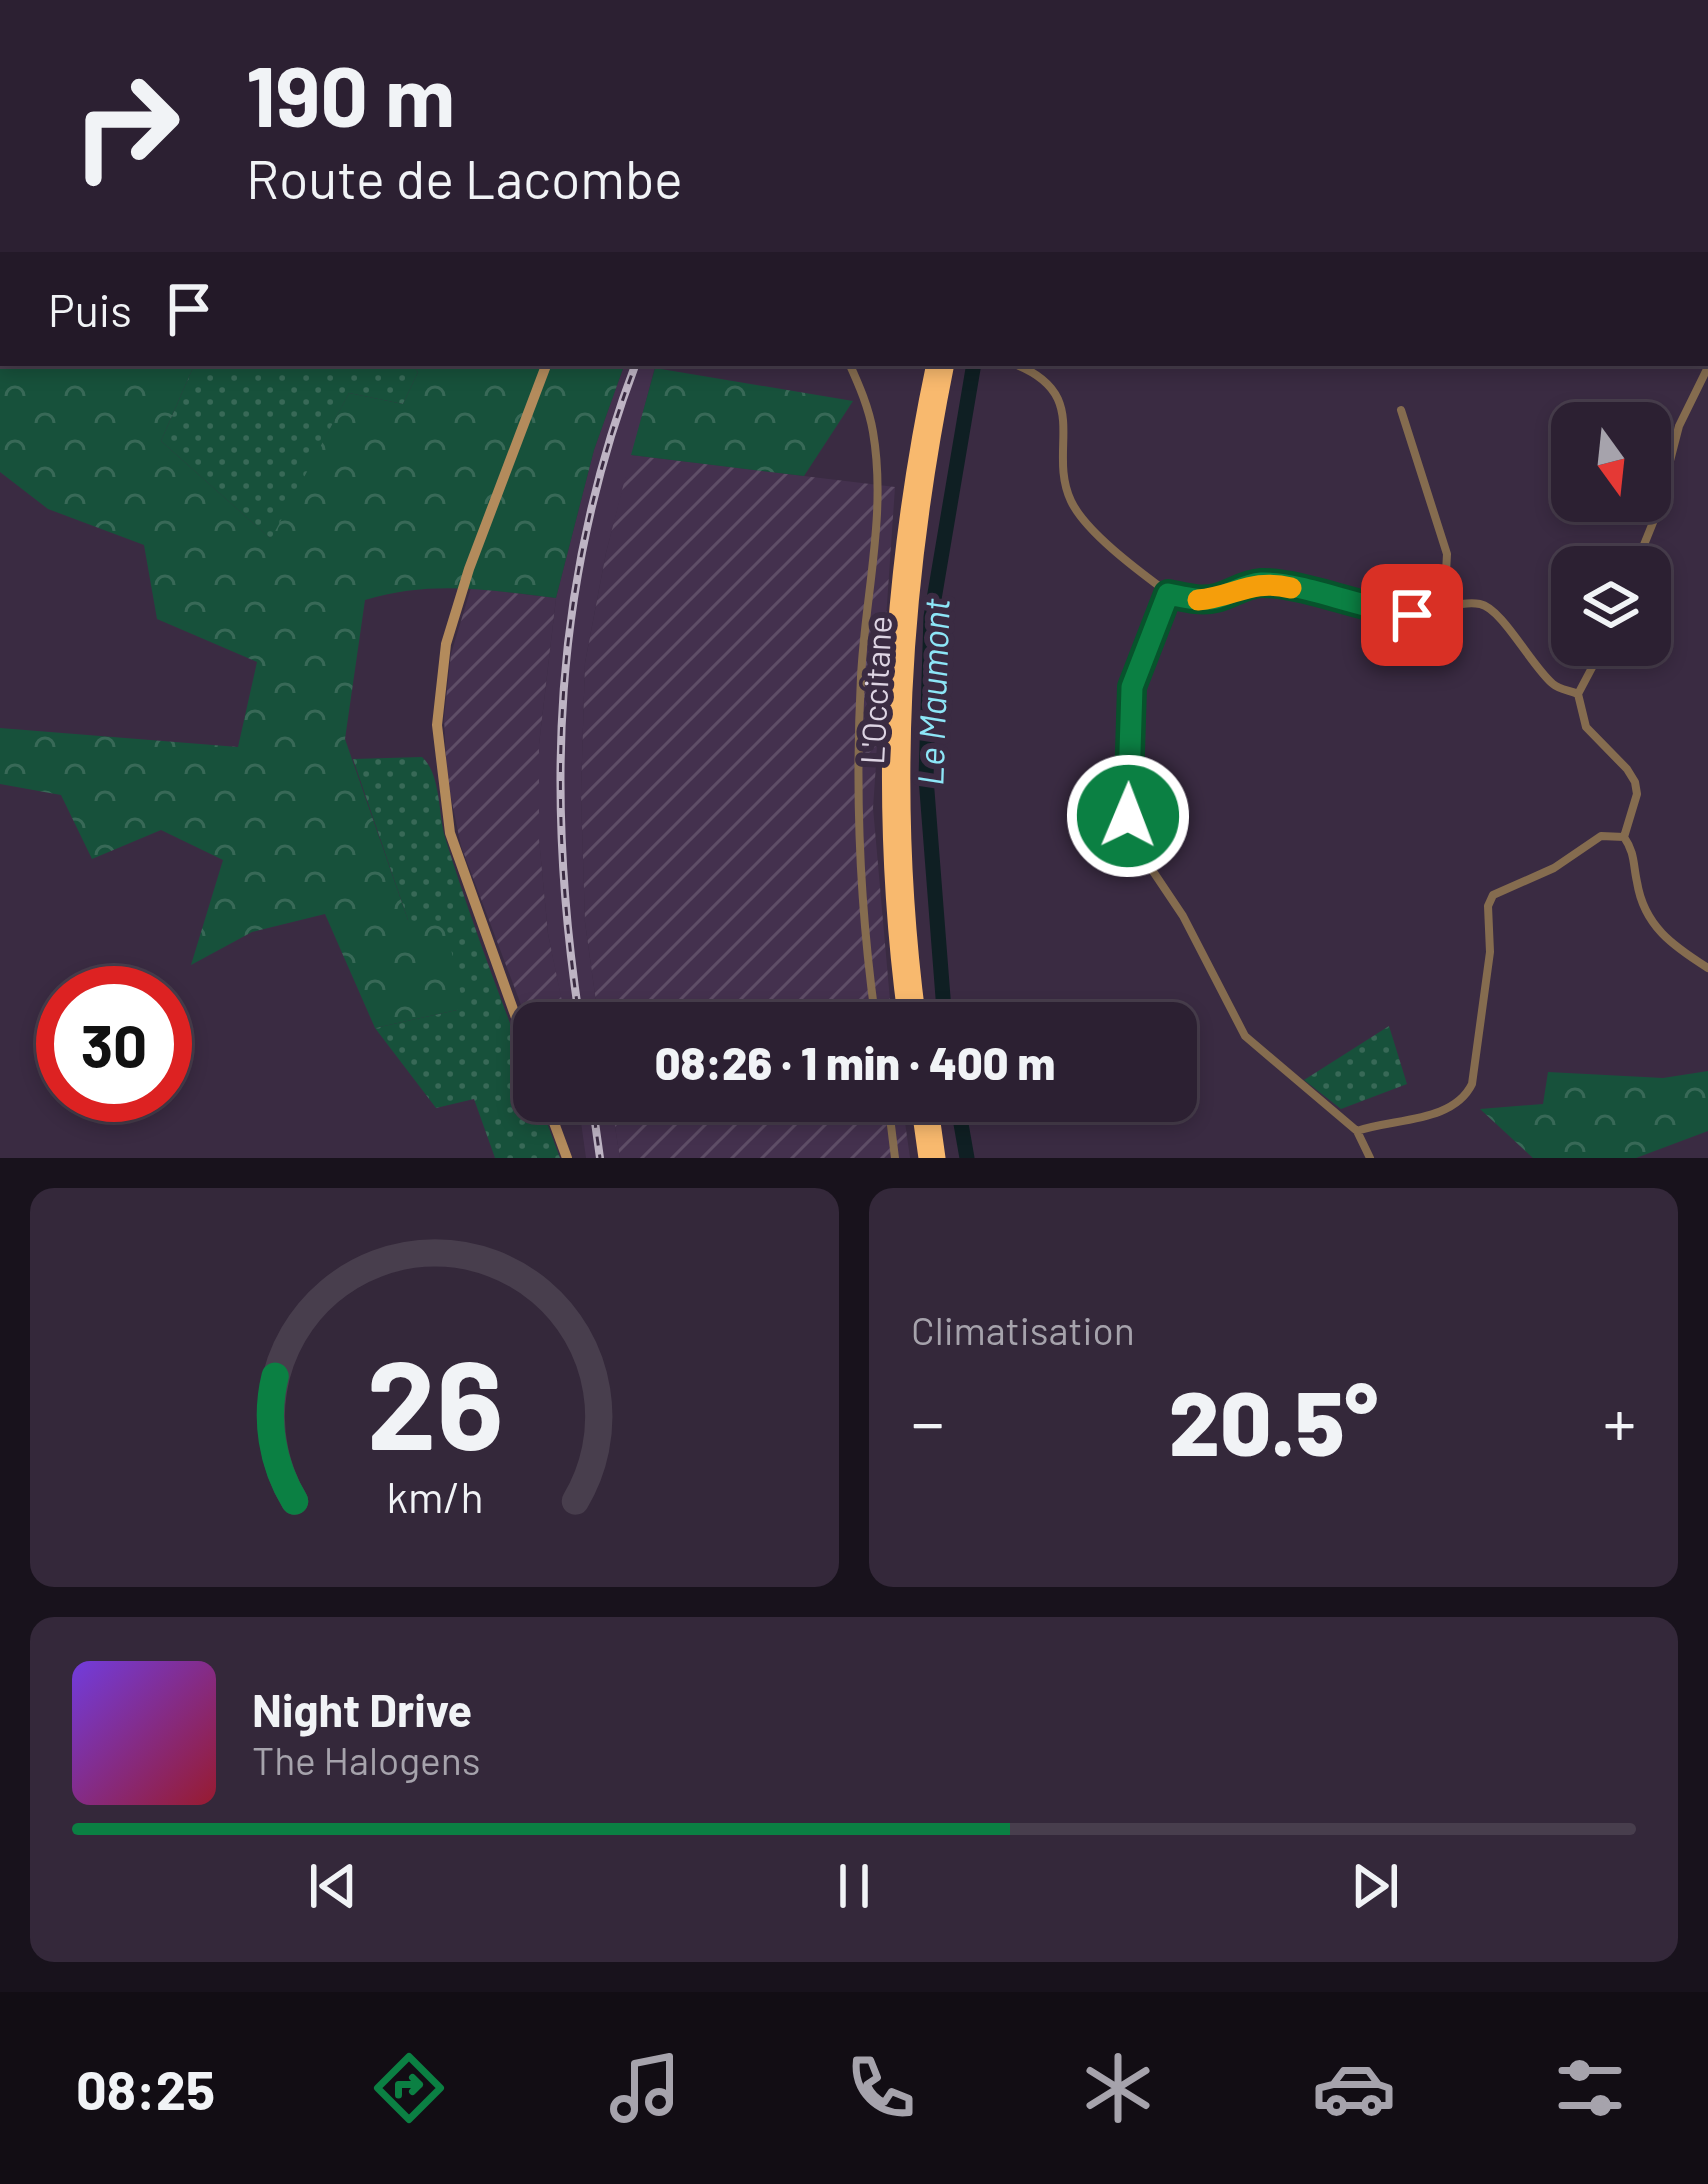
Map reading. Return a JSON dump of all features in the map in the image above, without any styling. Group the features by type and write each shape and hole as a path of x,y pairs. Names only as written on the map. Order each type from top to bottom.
{"highway":[{"name":"L'Occitane","path":"904,1002 891,856 891,680 906,522 933,366"},
{"name":"L'Occitane","path":"917,1002 903,875 902,704 914,548 946,366"},
{"path":"920,1122 926,1158"},
{"path":"933,1122 938,1158"}],"street":[{"path":"513,1009 450,833 437,725 446,644 457,606 546,366"},
{"path":"850,366 873,429 879,489 861,677 860,787 874,1002"},
{"path":"1019,366 1035,373 1060,404 1066,429 1067,490 1080,516 1168,594 1195,600 1214,598 1257,583 1412,615 1468,603 1492,608 1552,683 1578,694"},
{"path":"1643,546 1679,426 1708,367"},
{"path":"1401,410 1447,554 1443,610"},
{"path":"1168,594 1132,687 1130,837 1184,916 1245,1036 1357,1131 1370,1158"},
{"path":"1593,666 1578,694 1586,727 1635,782 1637,794 1624,837"},
{"path":"1357,1131 1442,1111 1466,1097 1472,1084 1490,952 1487,906 1492,896 1554,868 1601,836 1624,837"},
{"path":"1624,837 1634,851 1637,887 1653,926 1708,968"},
{"path":"554,1122 567,1158"},
{"path":"890,1122 896,1158"}],"shaded area":[{"path":"624,366 655,366 606,553 585,663 581,793 585,922 596,1002 562,1002 548,934 539,840 539,744 556,598 594,450"},
{"path":"631,455 895,487 873,808 890,1002 596,1002 585,922 581,793 585,663"},
{"path":"471,588 556,598 539,744 539,839 548,934 562,1002 520,1002 461,846 447,778 444,718 451,654"},
{"path":"581,1122 614,1122 620,1158 586,1158"},
{"path":"614,1122 905,1122 910,1158 620,1158"}],"green space":[{"path":"0,366 194,366 161,441 271,539 349,393 403,404 418,372 413,366 624,366 594,450 556,598 437,588 365,600 345,739 408,920 446,926 461,995 457,1010 375,1028 325,914 252,932 191,965 223,860 161,830 92,859 61,795 0,784 0,728 238,747 257,662 157,619 144,545 48,509 0,472"},
{"path":"194,366 413,366 418,372 403,404 349,393 272,540 161,441"},
{"path":"655,368 853,401 804,476 631,455"},
{"path":"422,757 433,773 445,837 513,1031 513,1122 547,1122 560,1158 495,1158 474,1099 436,1108 375,1028 457,1010 408,920 353,759"},
{"path":"1389,1026 1407,1084 1341,1109 1304,1080"},
{"path":"1708,1071 1708,1131 1636,1158 1533,1158 1480,1109 1543,1104 1548,1072 1663,1078"}],"waterway":[{"name":"Le Maumont","path":"943,1002 926,778 931,617 973,366"},
{"name":"Le Maumont","path":"961,1122 967,1158"}],"railway":[{"path":"577,1002 562,854 564,689 587,526 635,366"},
{"path":"595,1122 600,1158"}],"slow traffic":[{"path":"1198,600 1257,583 1291,588"}],"route":[{"path":"1128,816 1132,687 1168,594 1195,600 1257,583 1277,584 1412,615"}]}
